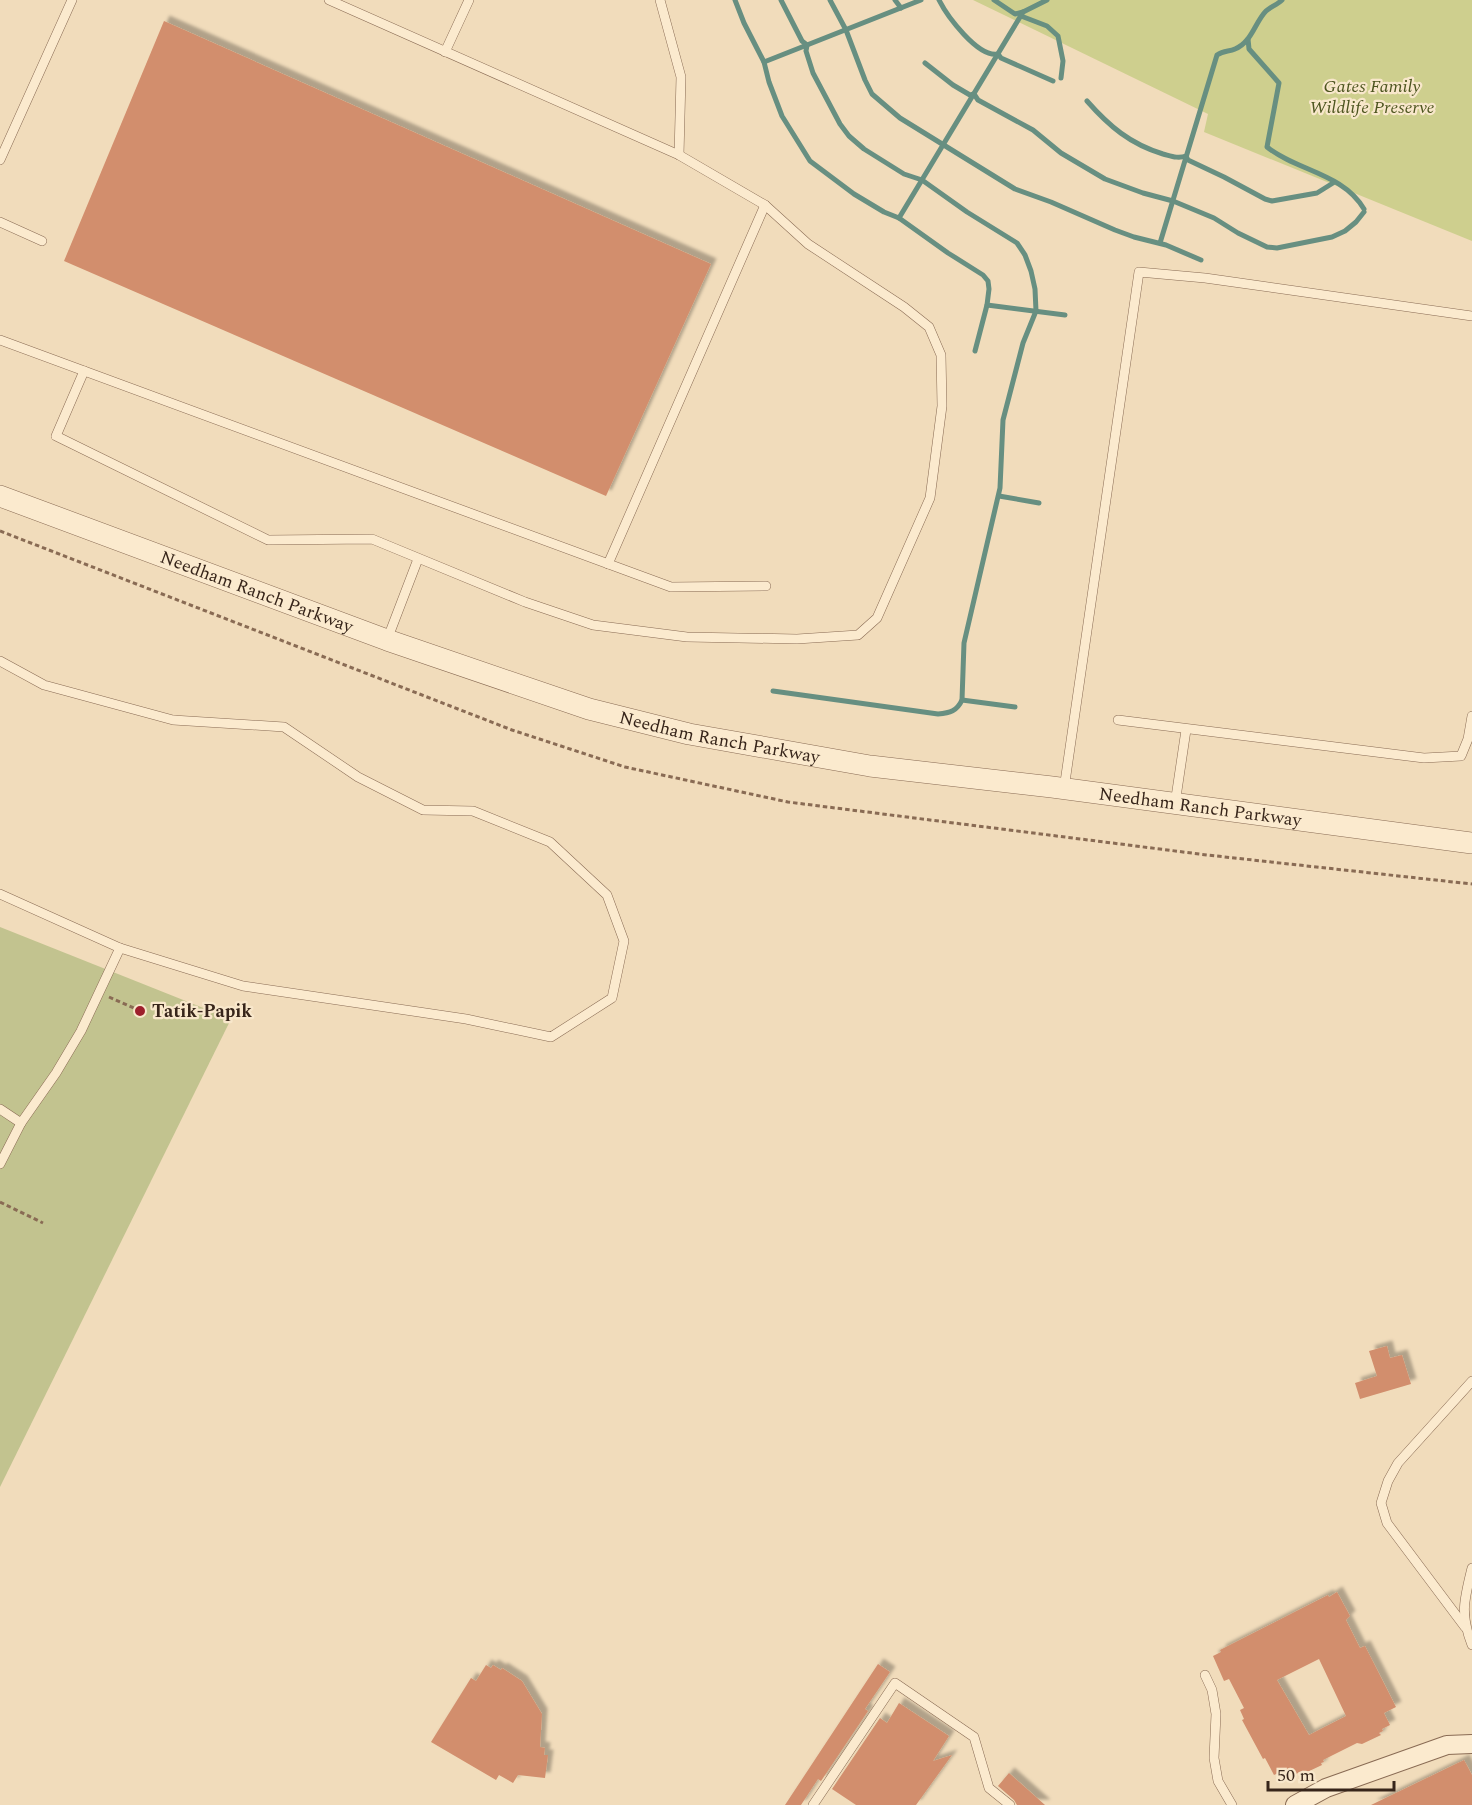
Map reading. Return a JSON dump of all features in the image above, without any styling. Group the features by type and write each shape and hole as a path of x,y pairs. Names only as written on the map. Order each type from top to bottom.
{"street":[{"name":"Needham Ranch Parkway","path":"0,496 387,640 589,709 689,734 870,766 1472,843"},
{"path":"1295,1805 1326,1788 1447,1745 1472,1744"}],"lane":[{"path":"0,160 72,0"},
{"path":"84,371 56,436 268,540 372,539 525,602 594,625 687,637 797,639 858,635 877,618 930,498 942,406 941,355 929,327 904,307 808,244 765,205 679,155 329,0"},
{"path":"445,52 469,0"},
{"path":"660,0 681,77 679,155"},
{"path":"608,564 765,205"},
{"path":"0,222 42,241"},
{"path":"1064,789 1139,272 1205,278 1472,316"},
{"path":"0,340 671,587 766,586"},
{"path":"387,640 418,559"},
{"path":"0,661 44,685 173,720 284,727 358,777 423,810 473,811 550,842 607,895 624,941 612,998 550,1037 466,1019 243,986 120,948 0,894"},
{"path":"1461,756 1468,739 1472,716"},
{"path":"1118,720 1424,758 1472,755"},
{"path":"1175,804 1186,730"},
{"path":"0,1164 21,1123 56,1073 81,1031 120,948"},
{"path":"0,1108 21,1123"},
{"path":"1472,1381 1398,1463 1388,1481 1381,1503 1387,1523 1465,1627 1472,1645"},
{"path":"1465,1627 1464,1603 1472,1568"},
{"path":"1205,1674 1212,1690 1216,1714 1214,1758 1218,1781 1232,1805"},
{"path":"813,1805 895,1683 974,1737 989,1788 1010,1805"}],"path":[{"path":"99,992 136,1009"},
{"path":"0,1202 43,1223"}],"green space":[{"name":"Gates Family Wildlife Preserve","path":"973,0 1472,0 1472,241 1204,132 1208,114"},
{"path":"0,927 231,1019 0,1487"}],"building":[{"path":"164,21 711,264 606,496 64,261"},
{"path":"1387,1346 1390,1358 1402,1355 1411,1384 1360,1399 1355,1383 1377,1376 1369,1351"},
{"path":"1337,1592 1350,1616 1346,1620 1360,1648 1365,1646 1396,1707 1384,1713 1390,1725 1382,1729 1383,1731 1379,1733 1381,1735 1362,1744 1357,1743 1323,1760 1322,1765 1303,1774 1298,1773 1290,1777 1287,1769 1274,1775 1242,1720 1244,1719 1240,1710 1244,1708 1229,1679 1224,1681 1213,1656 1221,1652 1220,1650 1328,1595 1329,1597","holes":["1319,1659 1346,1716 1309,1735 1277,1680"]},
{"path":"878,1664 890,1672 865,1709 868,1711 821,1781 818,1779 801,1805 785,1805"},
{"path":"486,1665 491,1668 493,1665 501,1670 502,1668 522,1681 542,1714 540,1747 545,1748 544,1755 548,1755 545,1778 518,1775 513,1783 499,1775 496,1780 431,1742 471,1678 476,1681"},
{"path":"899,1703 949,1736 933,1761 952,1755 916,1805 856,1805 832,1789 880,1718 887,1723"},
{"path":"1464,1760 1472,1775 1472,1805 1371,1805"},
{"path":"1009,1773 1045,1805 1017,1805 998,1786"}],"waterway":[{"path":"735,0 764,62 782,116 810,161 854,194 899,218 983,275 988,281 987,305 975,351"},
{"path":"773,691 938,714 953,711 958,707 962,700 964,643 1000,488 1003,420 1023,343 1036,311 1031,271 1017,243 922,180 904,174 864,149 849,136 840,124 813,73 806,51 807,45 802,41 781,0"},
{"path":"830,0 846,30 872,94 900,118 1015,189 1115,230 1166,245 1201,260"},
{"path":"895,0 901,8"},
{"path":"764,62 921,0"},
{"path":"939,0 956,25 981,50 998,54 1001,58 1053,81"},
{"path":"994,0 1015,14 1023,12"},
{"path":"899,218 1023,12 1047,0"},
{"path":"1160,243 1217,55 1241,46 1266,11 1282,0"},
{"path":"1021,16 1047,26 1058,36 1063,61 1061,78"},
{"path":"1248,39 1249,49 1279,83 1267,147 1292,162 1332,180 1355,197 1364,209"},
{"path":"925,63 953,85 970,95 974,94 978,100 1033,130 1061,153 1105,179 1173,201 1214,218 1267,247 1277,248 1332,237 1345,231 1364,212"},
{"path":"1087,101 1112,126 1140,145 1172,156 1186,156 1188,160 1265,199 1272,201 1317,193 1333,183"},
{"path":"987,305 1065,315"},
{"path":"999,496 1039,503"},
{"path":"962,700 1015,707"}],"place":[{"name":"Tatik-Papik","path":"140,1011"}]}
